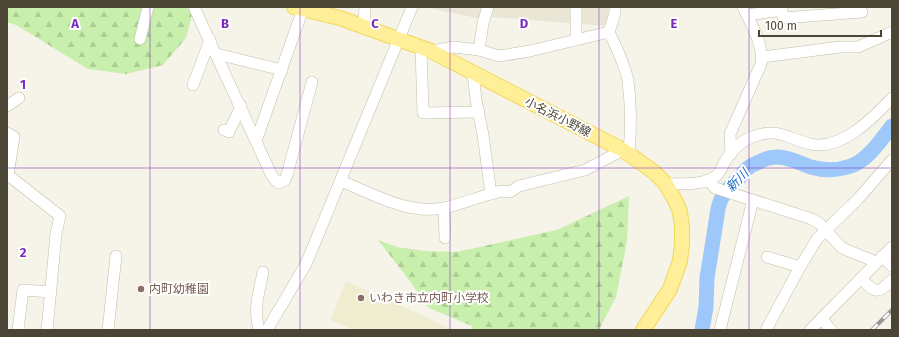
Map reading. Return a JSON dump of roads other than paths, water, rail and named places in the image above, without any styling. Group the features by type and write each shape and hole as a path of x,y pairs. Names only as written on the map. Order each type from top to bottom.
{"main road":[{"name":"小名浜小野線","path":"298,8 340,18 426,49 626,151 654,172 666,184 680,212 682,228 680,261 670,289 642,330"}],"street":[{"path":"140,39 148,7"},
{"path":"194,7 241,106 271,174 279,183 282,182 287,175 312,82"},
{"path":"323,7 340,18"},
{"path":"364,26 365,7"},
{"path":"267,330 306,264 412,7"},
{"path":"479,50 483,23 488,7"},
{"path":"576,7 576,40"},
{"path":"341,181 400,205 429,210 444,208 501,191 510,192 519,186 585,170 626,151 630,130 628,81 620,56 609,32 615,13 615,7"},
{"path":"256,141 282,70 298,8"},
{"path":"730,154 730,134 762,57 760,47 745,11 782,9 783,18 862,12"},
{"path":"479,112 422,112 426,49 454,47 479,50 500,56 530,51 609,32"},
{"path":"762,57 840,47 858,47 892,32"},
{"path":"193,85 210,40"},
{"path":"216,54 282,70"},
{"path":"473,74 491,194"},
{"path":"7,106 19,98"},
{"path":"666,184 699,182 715,177 737,145 754,136 773,132 811,144 820,145 846,138 872,120 892,98"},
{"path":"224,130 229,132 241,106"},
{"path":"7,133 14,138 8,175 60,216 56,234 47,330"},
{"path":"766,330 817,239 858,198 892,160"},
{"path":"708,180 715,188 812,219 842,248 879,259 892,266"},
{"path":"720,330 752,200"},
{"path":"444,208 445,238"},
{"path":"810,330 892,247"},
{"path":"108,330 116,256"},
{"path":"766,257 800,267"},
{"path":"259,330 256,319 256,310 263,272"},
{"path":"862,278 870,287 878,291 883,289 892,280"},
{"path":"18,330 22,290 51,292"},
{"path":"822,319 831,330"}],"waterway":[{"name":"新川","path":"702,330 706,307 707,278 718,209 722,198 729,187 750,166 773,157 786,158 821,169 836,169 851,166 869,154 892,126"}],"railway":[{"path":"872,330 892,310"}],"place":[{"name":"内町幼稚園","path":"141,289"},
{"name":"いわき市立内町小学校","path":"361,298"}]}
